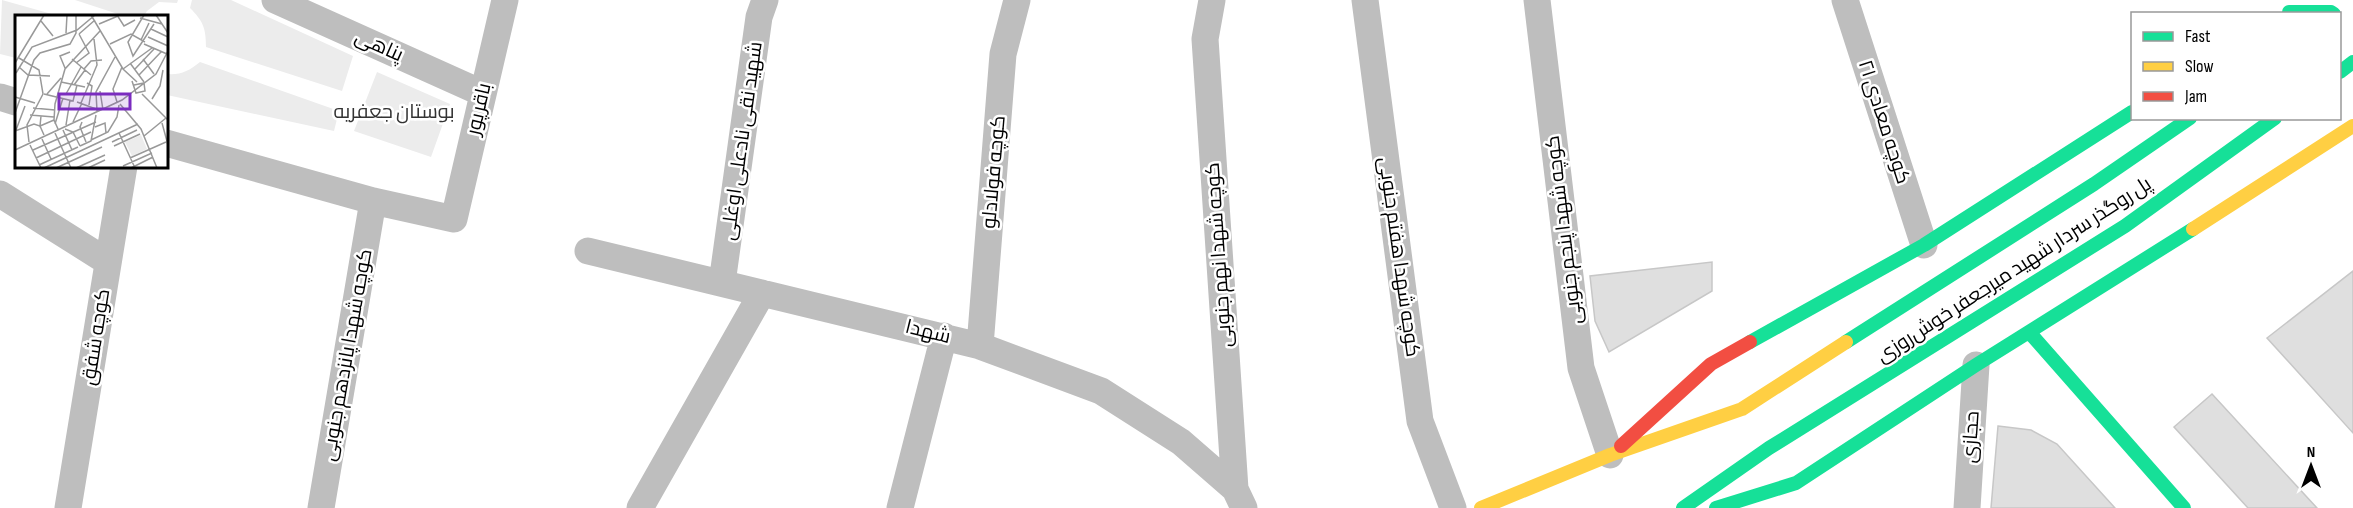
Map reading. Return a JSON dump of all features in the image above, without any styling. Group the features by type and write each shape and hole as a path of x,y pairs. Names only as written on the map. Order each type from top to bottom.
{"main road":[{"path":"2288,12 2304,0"},
{"path":"1610,455 1711,364 1924,245 2131,113"},
{"name":"پل روگذر سردار شهید میرجعفر خوش‌روزی","path":"1481,508 1610,455 1742,409 2094,184 2187,120"},
{"name":"پل روگذر سردار شهید میرجعفر خوش‌روزی","path":"1683,508 1768,448 2125,226 2272,120"},
{"path":"1716,508 1796,483 1976,365 2133,268 2353,126"},
{"path":"2029,332 2184,508"}],"street":[{"name":"پناهی","path":"275,0 482,93"},
{"name":"باقرپور","path":"373,201 454,219 482,93 506,0"},
{"name":"شهید نقی نادعلی اوغلی","path":"722,283 759,17 765,0"},
{"name":"کوچه فولادلو","path":"980,346 1004,54 1017,0"},
{"name":"کوچه شهدا نهم جنوبی","path":"1212,0 1205,39 1239,498"},
{"name":"کوچه شهدا هفتم جنوبی","path":"1365,0 1420,421 1453,508"},
{"name":"کوچه شهدا پنجم جنوبی","path":"1537,0 1581,368 1610,455"},
{"name":"کوچه معادی ۲۱","path":"1845,0 1924,245"},
{"path":"0,97 15,102"},
{"path":"168,144 373,201"},
{"name":"کوچه شفق","path":"68,508 124,168"},
{"path":"0,194 108,262"},
{"name":"کوچه شهدا پانزدهم جنوبی","path":"321,508 373,201"},
{"name":"شهدا","path":"588,251 944,336 980,346 1101,391 1181,442 1239,498"},
{"path":"640,508 762,292"},
{"path":"900,508 944,336"},
{"name":"حجازی","path":"1967,508 1976,365"}],"green space":[{"path":"2,0 55,15 15,15 15,58 0,54"},
{"path":"75,0 178,0 177,3 159,2 145,15 121,15"},
{"path":"192,0 231,0 353,56 342,91 206,47 203,25 190,8"},
{"path":"200,62 339,111 334,131 168,95 168,74 185,72"},
{"name":"بوستان جعفریه","path":"377,72 450,104 431,157 354,131"}],"building":[{"path":"1712,262 1712,291 1609,352 1595,321 1590,276"},
{"path":"2353,271 2353,433 2267,338"},
{"path":"2212,394 2317,508 2248,508 2174,427"},
{"path":"1998,426 2031,430 2057,444 2115,508 1991,508"}],"traffic: fast":[{"path":"2289,12 2331,12"},
{"path":"2341,71 2353,62"},
{"path":"1750,342 1924,245 2131,113"},
{"path":"1846,342 2094,184 2187,120"},
{"path":"1683,508 1769,448 2125,226 2272,120"},
{"path":"1716,508 1796,483 1976,365 2193,229"},
{"path":"2029,332 2184,508"}],"traffic: slow":[{"path":"2193,229 2353,126"},
{"path":"1481,508 1610,455 1742,409 1846,342"}],"traffic: jam":[{"path":"1621,446 1711,364 1750,342"}]}
